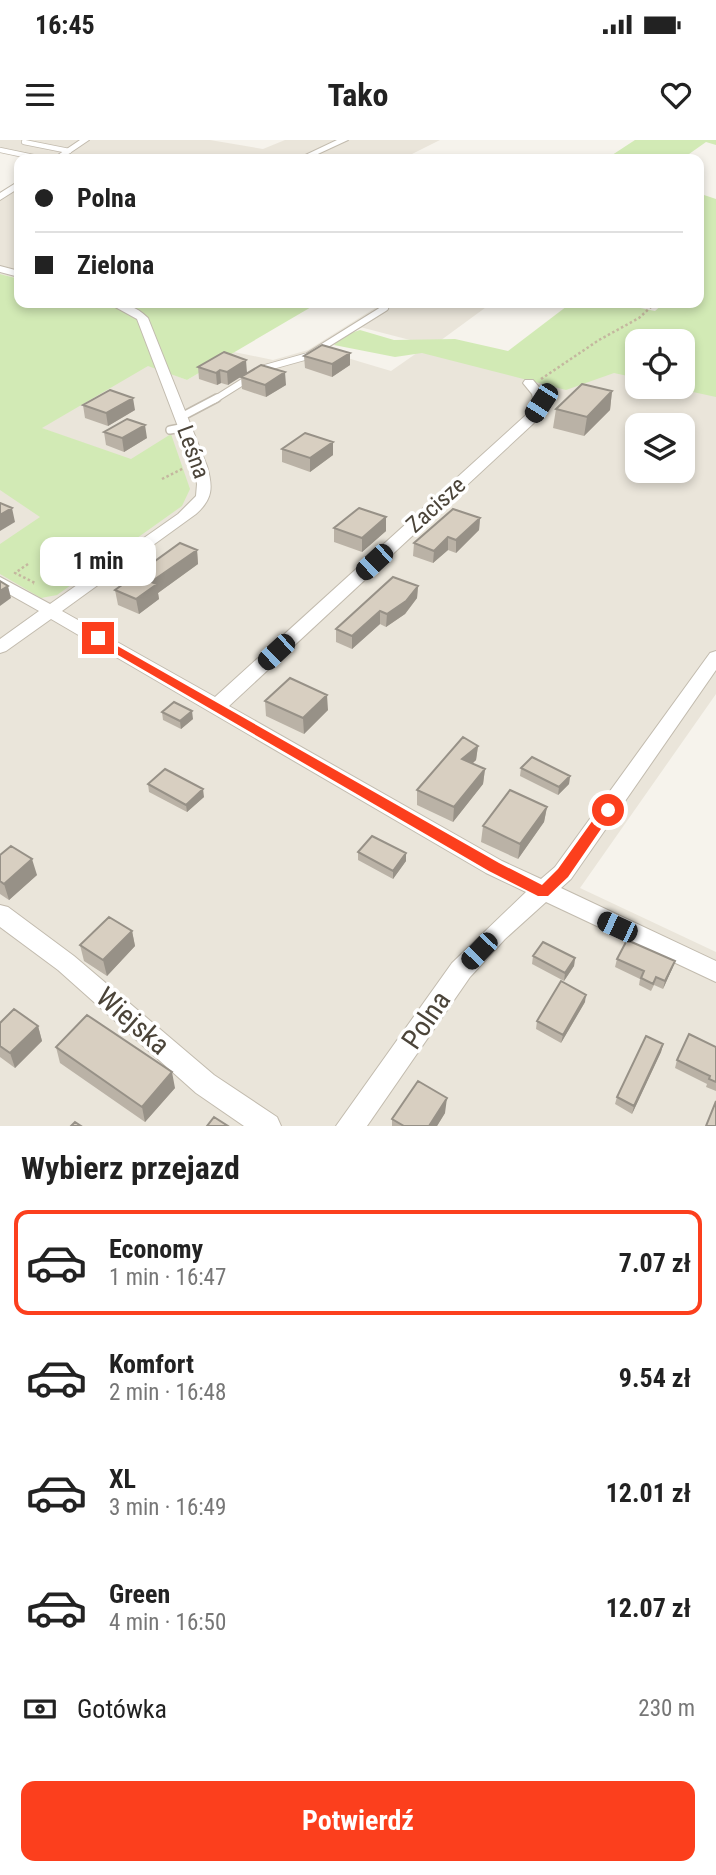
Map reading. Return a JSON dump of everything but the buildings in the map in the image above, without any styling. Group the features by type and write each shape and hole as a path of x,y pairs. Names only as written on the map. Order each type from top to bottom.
{"street":[{"path":"64,154 85,140"},
{"path":"312,154 344,140"},
{"name":"Leśna","path":"0,648 198,506 204,499 206,486 200,466 178,425 142,318 126,308"},
{"name":"Zacisze","path":"217,706 531,418 541,403 538,393 530,385"},
{"path":"0,582 494,867 716,972"},
{"name":"Polna","path":"350,1126 368,1105 461,970 497,932 563,873 716,657"},
{"name":"Wiejska","path":"0,914 66,963 205,1084 267,1126"}],"lane":[{"path":"24,142 69,151"},
{"path":"0,150 19,154"},
{"path":"178,425 265,368 308,356 385,308"}],"path":[{"path":"530,385 599,340 639,318 650,308"},
{"path":"162,480 183,468 200,466"}],"shaded area":[{"path":"0,140 210,140 263,149 285,140 440,140 412,154 14,155 0,152"},
{"path":"14,183 14,278 0,274 0,193"},
{"path":"375,308 485,308 433,346 360,327 324,351 391,371 424,348 600,359 625,364 625,399 695,399 695,386 716,385 716,694 580,888 716,952 716,1126 0,1126 0,485 131,460 41,428 148,365 187,380 234,352 273,360 308,350"}],"green space":[{"path":"635,140 716,140 716,145 706,142 689,154 614,154"},
{"path":"704,195 716,199 716,397 695,392 695,329 625,329 625,375 614,373 566,390 422,353 395,357 334,345 342,336 360,330 394,340 455,339 508,351 564,308 640,308 655,311 658,308 704,308"},
{"path":"0,274 14,278 14,308 309,308 187,380 148,366 42,428 131,459 171,434 190,489 182,506 57,595 41,598 0,574 0,544 40,517 0,490"}],"route":[{"path":"98,638 494,867 543,892 563,873 608,810"}]}
